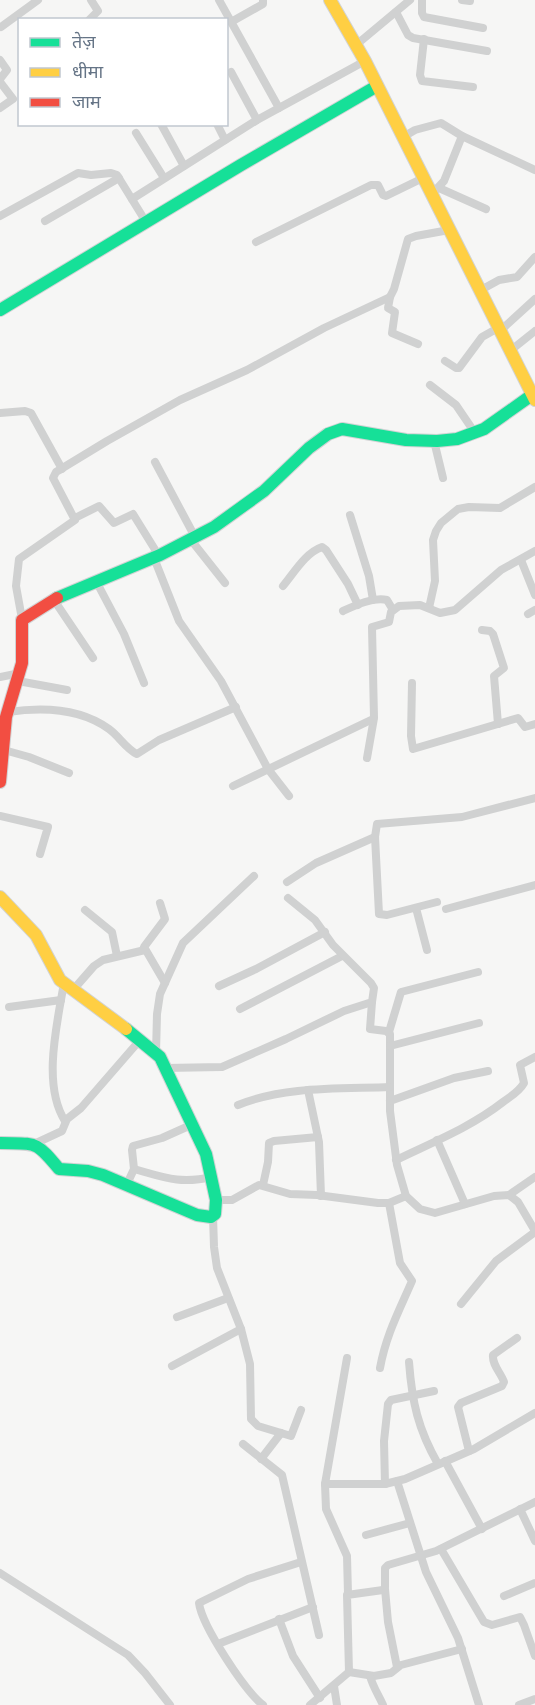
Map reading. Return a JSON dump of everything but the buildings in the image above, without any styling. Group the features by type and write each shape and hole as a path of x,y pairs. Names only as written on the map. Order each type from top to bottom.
{"street":[{"path":"0,27 38,0"},
{"path":"91,0 98,11 91,18"},
{"path":"219,0 279,108"},
{"path":"231,22 263,4 263,0"},
{"path":"330,0 356,45 359,64 372,89 403,137 418,180 435,191 486,209"},
{"path":"356,45 410,0"},
{"path":"422,0 424,17 483,28"},
{"path":"396,12 408,35 413,38 487,51"},
{"path":"424,39 420,75 422,81 472,87"},
{"path":"0,60 7,70 0,80 16,99 0,108"},
{"path":"132,199 258,120 359,64"},
{"path":"231,72 258,120"},
{"path":"0,310 372,89"},
{"path":"403,137 413,130 439,123 535,170"},
{"path":"162,126 184,166"},
{"path":"218,126 225,140"},
{"path":"136,133 164,178"},
{"path":"435,191 444,181 462,136"},
{"path":"0,216 78,172 91,175 111,173 119,178 146,222"},
{"path":"45,221 119,178"},
{"path":"256,242 371,185 378,185 383,195 386,196 418,180"},
{"path":"22,619 54,600 156,556 229,518 264,491 318,441 331,432 339,429 395,440 434,441 467,436 475,433 531,394 510,351 495,330 479,291 444,231 435,191"},
{"path":"418,344 392,333 395,312 388,308 390,297 408,239 444,231"},
{"path":"479,291 499,280 517,277 535,257"},
{"path":"75,518 53,478 62,469 180,400 247,370 324,328 390,297"},
{"path":"445,361 459,368 482,337 495,330 535,299"},
{"path":"510,351 535,331"},
{"path":"430,385 456,405 475,433"},
{"path":"0,413 25,411 31,413 62,469"},
{"path":"434,441 443,478"},
{"path":"155,462 193,538 225,583"},
{"path":"429,608 435,581 433,540 441,523 458,509 500,508 535,487"},
{"path":"0,782 8,712 19,677 23,650 22,619 16,592 19,559 73,522 75,518 99,507 114,523 133,514 156,556 179,621 205,656 236,706 268,769 289,796"},
{"path":"350,515 369,576 373,600"},
{"path":"283,586 313,551 322,547 348,584 358,605"},
{"path":"367,758 374,719 371,628 389,622 393,610 399,606 410,604 440,613 455,610 501,570 535,551"},
{"path":"521,560 535,595"},
{"path":"96,581 124,634 144,683"},
{"path":"54,600 93,658"},
{"path":"343,611 373,600 387,600 393,610"},
{"path":"482,630 493,634 504,668 494,676 498,724"},
{"path":"0,676 19,677 67,690"},
{"path":"412,683 411,736 413,749 518,718 525,727 535,724"},
{"path":"8,712 39,710 87,716 108,728 132,752 137,754 159,740 236,706"},
{"path":"233,786 374,719"},
{"path":"4,750 69,772"},
{"path":"436,902 387,915 379,914 376,826 379,823 462,817 535,798"},
{"path":"0,816 48,827 40,854"},
{"path":"287,882 316,863 375,837"},
{"path":"156,1053 158,1008 165,983 186,939 254,876"},
{"path":"446,909 535,885"},
{"path":"0,897 35,934 55,974 68,987 156,1053 165,1068 207,1154 213,1177 216,1200 216,1210 213,1216 214,1247 217,1268 241,1329 252,1377 251,1419 258,1426 292,1436 301,1410"},
{"path":"288,898 315,920 342,956 357,966 371,983 374,994 370,1029 389,1032"},
{"path":"160,903 165,919 145,944 145,950 165,983"},
{"path":"416,908 427,950"},
{"path":"86,910 112,932 117,956"},
{"path":"219,986 325,932"},
{"path":"65,1121 57,1106 53,1078 54,1046 61,1000 68,987 99,962 145,950"},
{"path":"240,1009 342,956"},
{"path":"478,972 401,992 389,1032 390,1101 396,1160 406,1196 420,1209 435,1213 494,1196 509,1195 535,1177"},
{"path":"9,1007 61,1000"},
{"path":"165,1068 218,1068 232,1064 344,1011 372,1002"},
{"path":"390,1046 479,1023"},
{"path":"0,1143 34,1144 60,1132 65,1121 81,1108 140,1040"},
{"path":"396,1160 480,1119 520,1090 524,1083 520,1065 535,1057"},
{"path":"390,1101 454,1078 488,1071"},
{"path":"238,1105 262,1096 308,1090 390,1087"},
{"path":"308,1090 318,1137 321,1196"},
{"path":"127,1184 134,1168 133,1146 167,1136 191,1125"},
{"path":"263,1185 269,1143 318,1137"},
{"path":"437,1140 465,1204"},
{"path":"34,1144 45,1150 59,1169 93,1172 127,1184 197,1215 213,1216"},
{"path":"134,1168 180,1181 213,1177"},
{"path":"216,1200 232,1200 256,1186 263,1185 290,1194 378,1203 389,1203 406,1196"},
{"path":"460,1304 496,1261 535,1232 518,1202 509,1195"},
{"path":"380,1368 384,1345 412,1281 400,1263 389,1203"},
{"path":"177,1317 228,1298"},
{"path":"172,1366 241,1329"},
{"path":"469,1451 458,1407 461,1403 502,1386 504,1382 493,1361 493,1355 517,1338"},
{"path":"310,1705 349,1672 347,1556 326,1509 324,1484 347,1358"},
{"path":"409,1362 412,1396 419,1424 482,1528"},
{"path":"385,1484 384,1441 388,1404 391,1400 434,1391"},
{"path":"324,1484 385,1484 397,1481 469,1451 535,1413"},
{"path":"261,1459 281,1433"},
{"path":"243,1444 282,1475 319,1635"},
{"path":"397,1481 431,1584 452,1623 479,1705"},
{"path":"397,1667 387,1622 386,1566 441,1549 535,1502"},
{"path":"520,1509 535,1541"},
{"path":"366,1535 410,1523"},
{"path":"441,1549 484,1622 492,1625 519,1617 535,1656"},
{"path":"263,1705 246,1688 218,1644 199,1607 201,1601 248,1579 301,1562"},
{"path":"0,1574 128,1655 170,1705"},
{"path":"504,1596 535,1583"},
{"path":"348,1594 385,1589"},
{"path":"218,1644 313,1607"},
{"path":"279,1619 292,1656 320,1698"},
{"path":"349,1672 370,1676 391,1673 400,1665 462,1649"},
{"path":"370,1676 374,1691 379,1695 383,1705"},
{"path":"334,1686 337,1705"},
{"path":"519,1705 535,1699"}],"traffic: fast":[{"path":"0,310 377,86"},
{"path":"57,598 160,555 214,527 264,491 309,448 328,434 342,429 406,440 457,439 484,429 532,395"},
{"path":"0,1143 29,1144 40,1148 59,1169 88,1171 103,1175 197,1215 211,1217 215,1214 216,1200 206,1154 160,1057 126,1029"}],"traffic: slow":[{"path":"330,0 365,61 535,400"},
{"path":"0,897 36,935 60,980 126,1029"}],"traffic: jam":[{"path":"0,782 6,717 22,663 22,620 57,598"}]}
